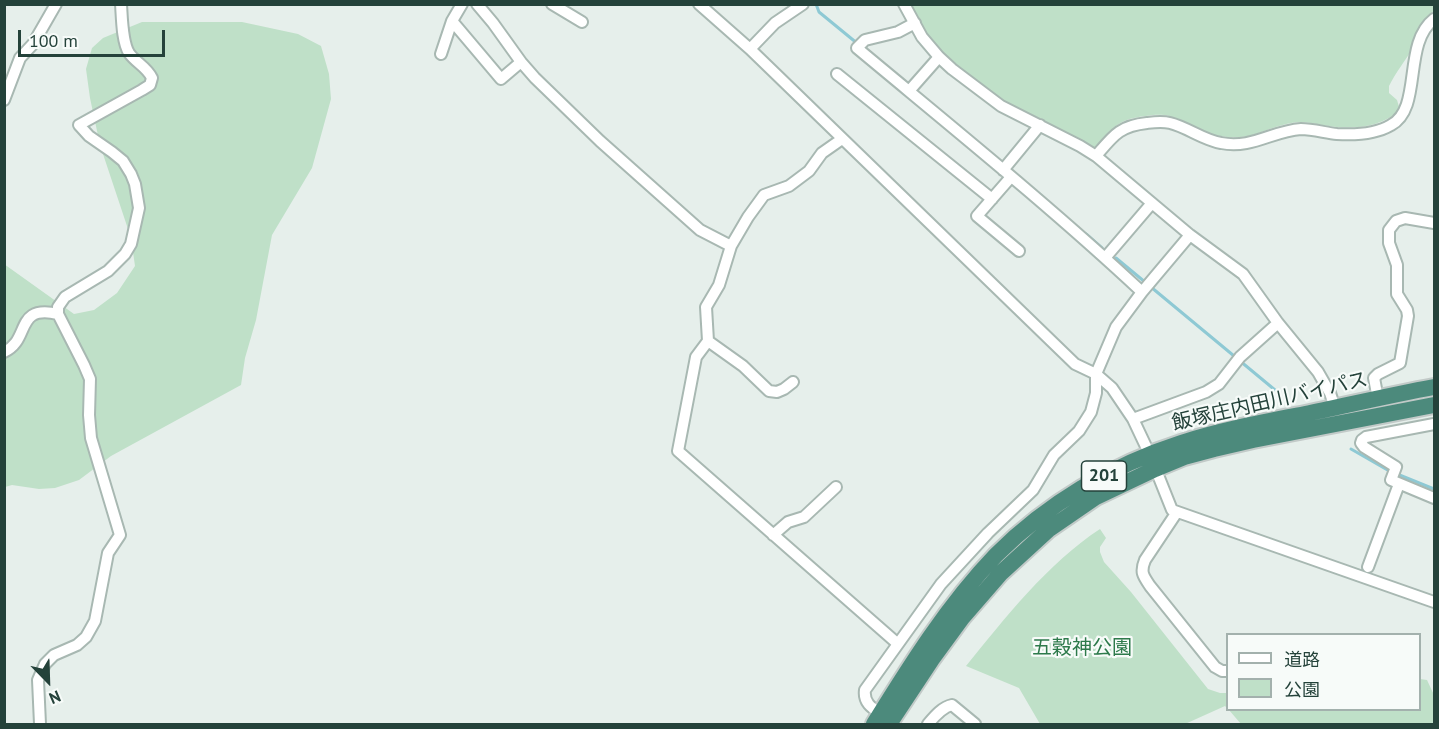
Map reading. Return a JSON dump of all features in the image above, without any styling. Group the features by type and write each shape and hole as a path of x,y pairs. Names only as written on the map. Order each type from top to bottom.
{"highway":[{"name":"飯塚庄内田川バイパス","path":"887,721 962,618 1001,573 1048,530 1181,443 1434,387"},
{"name":"飯塚庄内田川バイパス","path":"1152,462 1184,458 1253,440 1434,405"}],"street":[{"path":"4,100 20,58 33,44 56,4"},
{"path":"40,724 38,680 45,664 54,655 77,645 86,637 95,621 108,553 120,535 91,438 90,380 58,314 58,307 65,297 108,271 125,254 131,244 139,208 135,184 123,161 89,136 79,125 150,85 152,78 148,71 128,50 121,4"},
{"path":"441,54 452,21 462,4"},
{"path":"477,4 535,78 600,141 700,230 731,246"},
{"path":"552,4 582,22"},
{"path":"699,4 750,49 1075,364 1096,374 1112,388 1133,419 1172,510 1434,602"},
{"path":"750,49 775,23 803,4"},
{"path":"904,4 922,37 952,69 1001,106 1096,156 1190,235 1243,274 1325,382 1335,408"},
{"path":"1096,156 1119,132 1131,125 1158,121 1170,123 1220,143 1242,144 1273,134 1302,129 1338,134 1363,133 1386,128 1402,117 1408,103 1416,53 1423,33 1434,19"},
{"path":"452,21 501,79 521,62"},
{"path":"915,23 898,32 865,40 860,45 1105,258 1146,288"},
{"path":"911,88 939,57"},
{"path":"837,74 992,199"},
{"path":"1019,251 977,216 992,199 1007,171 1040,125"},
{"path":"842,138 822,153 809,171 789,186 764,195 731,246 719,285 706,307 708,341 696,357 678,451 898,644"},
{"path":"1105,258 1152,203"},
{"path":"1378,399 1374,378 1400,363 1408,316 1397,294 1397,265 1389,243 1389,230 1396,221 1405,218 1434,223"},
{"path":"887,721 867,704 864,697 865,690 941,584 988,533 1033,490 1054,455 1079,431 1091,412 1096,393 1096,374 1116,327 1190,235"},
{"path":"4,352 12,349 31,315 46,311 58,314"},
{"path":"1133,419 1206,392 1219,384 1237,360 1278,323"},
{"path":"708,341 743,366 769,391 777,392 793,382"},
{"path":"1368,567 1396,477 1396,467 1364,447 1362,440 1366,437 1434,424"},
{"path":"1396,477 1434,498"},
{"path":"773,535 788,522 804,517 836,487"},
{"path":"1177,512 1145,560 1142,568 1144,577 1215,667 1226,671"},
{"path":"928,724 942,709 952,705 975,724"}],"green space":[{"path":"1434,4 1434,11 1423,23 1413,48 1389,86 1389,93 1397,100 1400,110 1386,120 1353,127 1294,123 1252,135 1233,137 1207,133 1169,116 1152,115 1136,117 1116,125 1096,150 1033,115 1002,102 950,62 921,28 910,5"},
{"path":"142,22 242,22 298,34 321,46 329,74 331,99 312,168 272,235 241,385 111,456 79,480 55,488 39,489 12,485 5,487 4,264 74,314 94,310 117,293 135,266 131,238 100,145 86,69 92,48 103,38"},
{"name":"五穀神公園","path":"1100,529 1106,538 1100,547 1104,562 1131,592 1208,689 1226,693 1226,707 1185,724 1040,724 1019,688 966,666 1045,575"},
{"path":"1421,679 1427,680 1434,695 1434,724 1241,724 1230,711 1421,711"}],"waterway":[{"path":"816,4 819,12 858,44"},
{"path":"1086,234 1102,248"},
{"path":"1116,258 1275,390"},
{"path":"1351,449 1391,472"},
{"path":"1397,474 1434,489"}]}
